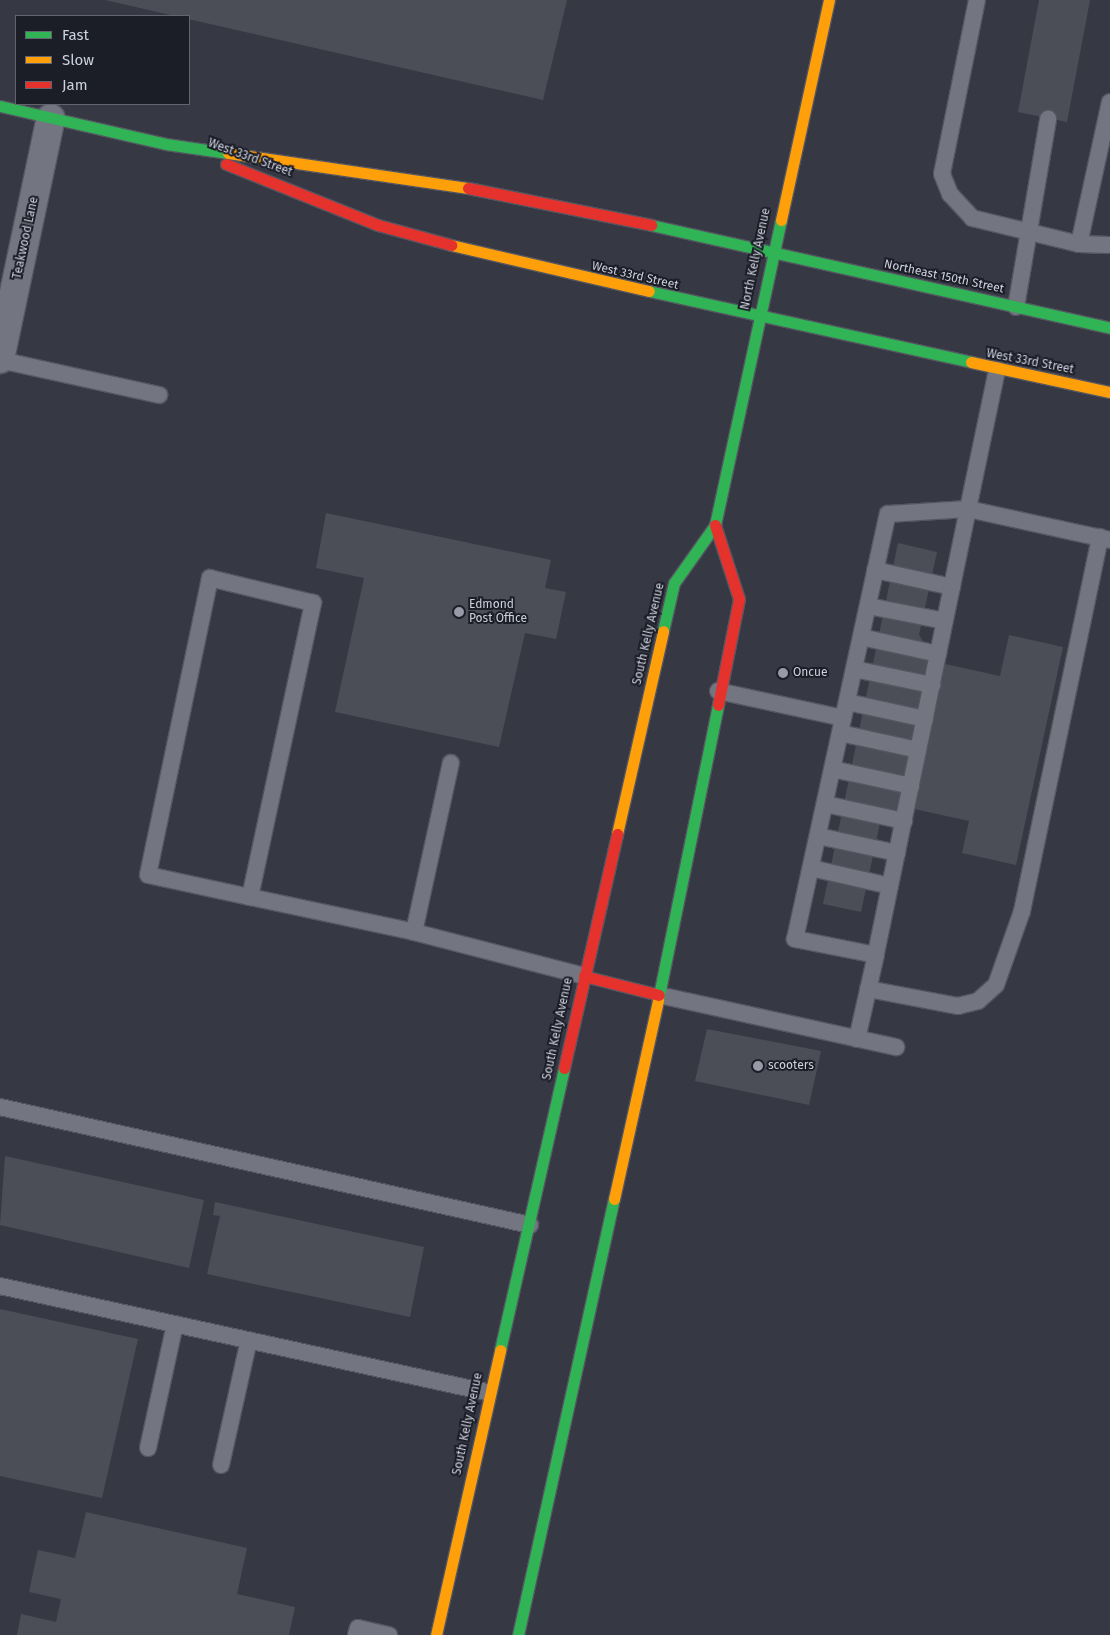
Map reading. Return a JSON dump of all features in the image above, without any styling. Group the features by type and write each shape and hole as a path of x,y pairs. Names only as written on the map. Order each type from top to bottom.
{"main road":[{"name":"North Kelly Avenue","path":"715,525 772,252 829,0"},
{"name":"West 33rd Street","path":"0,106 166,144 515,194 772,252"},
{"name":"West 33rd Street","path":"166,144 278,182 378,225 497,258 758,318 997,370 1110,392"},
{"name":"Northeast 150th Street","path":"772,252 1110,328"},
{"path":"518,1635 658,995 718,690 739,599 715,525"},
{"name":"South Kelly Avenue","path":"436,1635 488,1392 530,1225 584,976 674,583 715,525"},
{"path":"584,976 658,995"}],"street":[{"name":"Teakwood Lane","path":"0,360 51,118"}],"lane":[{"path":"977,0 942,174 950,194 972,218 1080,244 1110,244"},
{"path":"1080,244 1110,102"},
{"path":"1016,307 1048,119"},
{"path":"0,360 159,395"},
{"path":"856,1039 876,955 997,370"},
{"path":"868,989 958,1006 978,1001 996,985 1022,911 1105,538 968,508 888,514 796,939 876,955"},
{"path":"876,570 952,587"},
{"path":"250,897 313,603 210,578 148,875 250,897 414,932 584,976"},
{"path":"868,606 945,622"},
{"path":"861,637 938,654"},
{"path":"854,669 932,685"},
{"path":"718,690 843,717 925,719"},
{"path":"843,717 918,750"},
{"path":"414,932 451,763"},
{"path":"832,769 911,786"},
{"path":"825,804 904,821"},
{"path":"818,836 897,853"},
{"path":"811,868 890,886"},
{"path":"658,995 896,1047"},
{"path":"0,1107 530,1225"},
{"path":"0,1286 488,1392"},
{"path":"148,1448 175,1324"},
{"path":"221,1465 249,1340"},
{"path":"356,1635 358,1628 389,1635"}],"building":[{"path":"105,0 567,0 543,100 190,19 190,15 171,15"},
{"path":"1039,0 1090,0 1067,122 1018,112"},
{"name":"Edmond Post Office","path":"326,513 551,560 545,588 566,592 556,639 525,633 499,747 335,712 364,578 316,568"},
{"path":"898,543 937,552 919,635 936,662 1000,676 1009,635 1063,647 1016,865 962,853 969,821 905,807 880,823 861,912 823,904"},
{"name":"scooters","path":"707,1029 821,1051 809,1105 695,1081"},
{"path":"5,1156 204,1200 189,1268 0,1225"},
{"path":"215,1202 424,1247 410,1317 207,1274 220,1216 213,1215"},
{"path":"0,1309 138,1339 102,1498 0,1476"},
{"path":"86,1512 247,1548 237,1594 295,1607 289,1635 17,1635 21,1614 56,1622 61,1599 29,1592 38,1550 75,1558"}],"traffic: fast":[{"path":"0,106 166,144 228,153"},
{"path":"663,631 674,583 715,525 781,220"},
{"path":"651,225 1110,328"},
{"path":"649,291 971,362"},
{"path":"658,1000 718,705"},
{"path":"500,1350 564,1068"},
{"path":"518,1635 614,1199"}],"traffic: slow":[{"path":"781,220 829,0"},
{"path":"228,153 468,188"},
{"path":"451,245 649,291"},
{"path":"971,362 1110,392"},
{"path":"617,834 663,631"},
{"path":"614,1199 658,1000"},
{"path":"436,1635 500,1350"}],"traffic: jam":[{"path":"226,164 378,225 451,245"},
{"path":"468,188 651,225"},
{"path":"715,525 739,599 718,705"},
{"path":"564,1068 617,834"},
{"path":"584,976 659,995"}],"place":[{"name":"Edmond Post Office","path":"459,612"},
{"name":"Oncue","path":"783,673"},
{"name":"scooters","path":"758,1066"}]}
